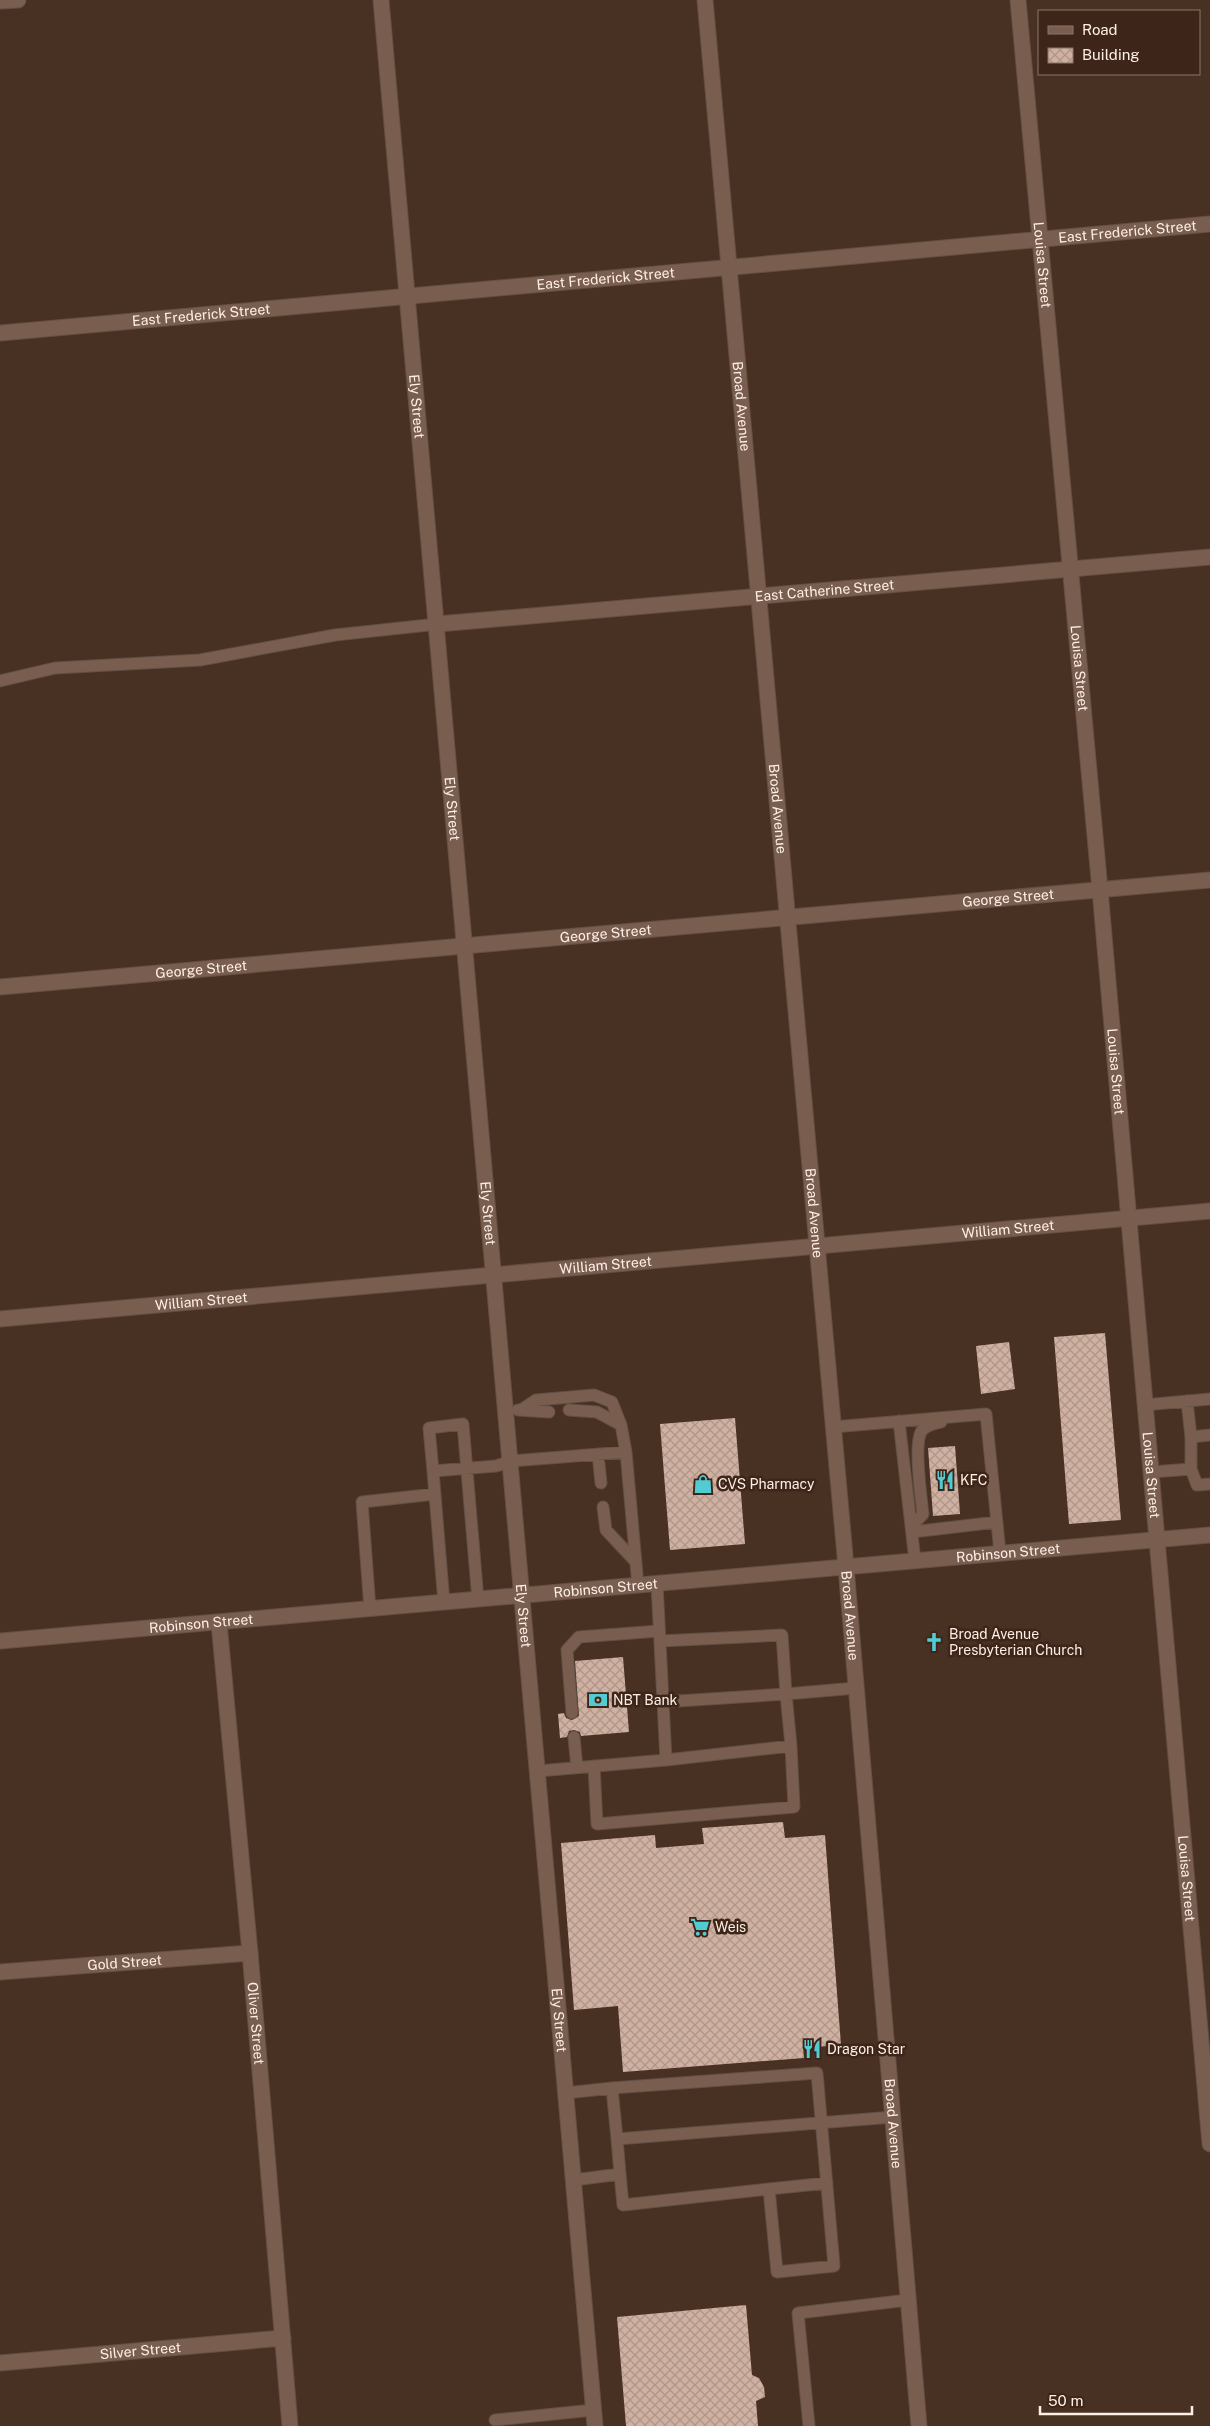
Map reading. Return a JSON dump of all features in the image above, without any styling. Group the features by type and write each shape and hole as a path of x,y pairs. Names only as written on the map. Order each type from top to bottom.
{"street":[{"path":"0,1 18,0"},
{"name":"Ely Street","path":"382,0 495,1277 514,1411 511,1461 595,2426"},
{"name":"Broad Avenue","path":"706,0 846,1567 919,2426"},
{"name":"Louisa Street","path":"1018,0 1100,890 1210,2144"},
{"name":"East Frederick Street","path":"0,333 1210,224"},
{"name":"East Catherine Street","path":"438,624 1210,557"},
{"name":"George Street","path":"0,987 1210,880"},
{"name":"William Street","path":"0,1319 495,1277 1210,1211"},
{"name":"Robinson Street","path":"0,1641 1210,1535"},
{"name":"Oliver Street","path":"219,1623 250,1953 290,2426"},
{"name":"Gold Street","path":"0,1972 250,1953"},
{"name":"Silver Street","path":"0,2363 282,2338"}],"lane":[{"path":"0,681 55,668 200,660 335,635 438,624"},
{"path":"514,1411 536,1400 594,1395 612,1402 621,1425 626,1452 638,1586"},
{"path":"1144,1405 1210,1399"},
{"path":"1187,1401 1192,1469 1197,1485 1210,1484"},
{"path":"569,1410 597,1412 621,1425"},
{"path":"514,1411 549,1412"},
{"path":"833,1427 986,1414 1000,1553"},
{"path":"911,1530 923,1514 918,1451 921,1433 929,1425 967,1416"},
{"path":"899,1421 915,1561"},
{"path":"444,1603 429,1428 463,1424 478,1600"},
{"path":"1191,1437 1210,1435"},
{"path":"433,1471 496,1466 511,1461 626,1452"},
{"path":"598,1454 601,1483"},
{"path":"1150,1472 1192,1469"},
{"path":"370,1609 362,1502 435,1494"},
{"path":"603,1507 606,1530 635,1561"},
{"path":"911,1530 997,1522"},
{"path":"657,1584 666,1760"},
{"path":"572,1713 567,1650 579,1637 782,1635 794,1807 597,1824 594,1766"},
{"path":"662,1702 856,1688"},
{"path":"574,1737 576,1768"},
{"path":"538,1771 666,1760 791,1746"},
{"path":"566,2093 817,2073 834,2266 777,2272 769,2189"},
{"path":"612,2088 623,2205 827,2183"},
{"path":"617,2139 893,2117"},
{"path":"574,2180 620,2174"},
{"path":"809,2426 798,2312 908,2300"},
{"path":"495,2420 593,2410"}],"building":[{"path":"1105,1333 1121,1520 1069,1524 1054,1337"},
{"path":"1009,1342 1015,1389 981,1394 976,1346"},
{"name":"CVS Pharmacy","path":"735,1418 745,1544 670,1550 660,1424"},
{"path":"955,1446 960,1514 933,1516 928,1448"},
{"path":"623,1657 629,1732 581,1736 580,1732 574,1730 569,1731 567,1737 560,1738 558,1714 564,1713 566,1718 572,1720 579,1716 575,1661"},
{"name":"Weis","path":"783,1822 785,1838 825,1835 841,2045 803,2048 804,2058 623,2072 618,2006 574,2010 561,1843 655,1835 656,1848 704,1844 702,1828"},
{"path":"746,2305 752,2375 759,2378 764,2387 765,2397 756,2401 758,2426 626,2426 617,2317"}],"place":[{"name":"KFC","path":"945,1480"},
{"name":"CVS Pharmacy","path":"703,1484"},
{"name":"Broad Avenue Presbyterian Church","path":"934,1642"},
{"name":"NBT Bank","path":"598,1700"},
{"name":"Weis","path":"700,1927"},
{"name":"Dragon Star","path":"812,2049"}]}
